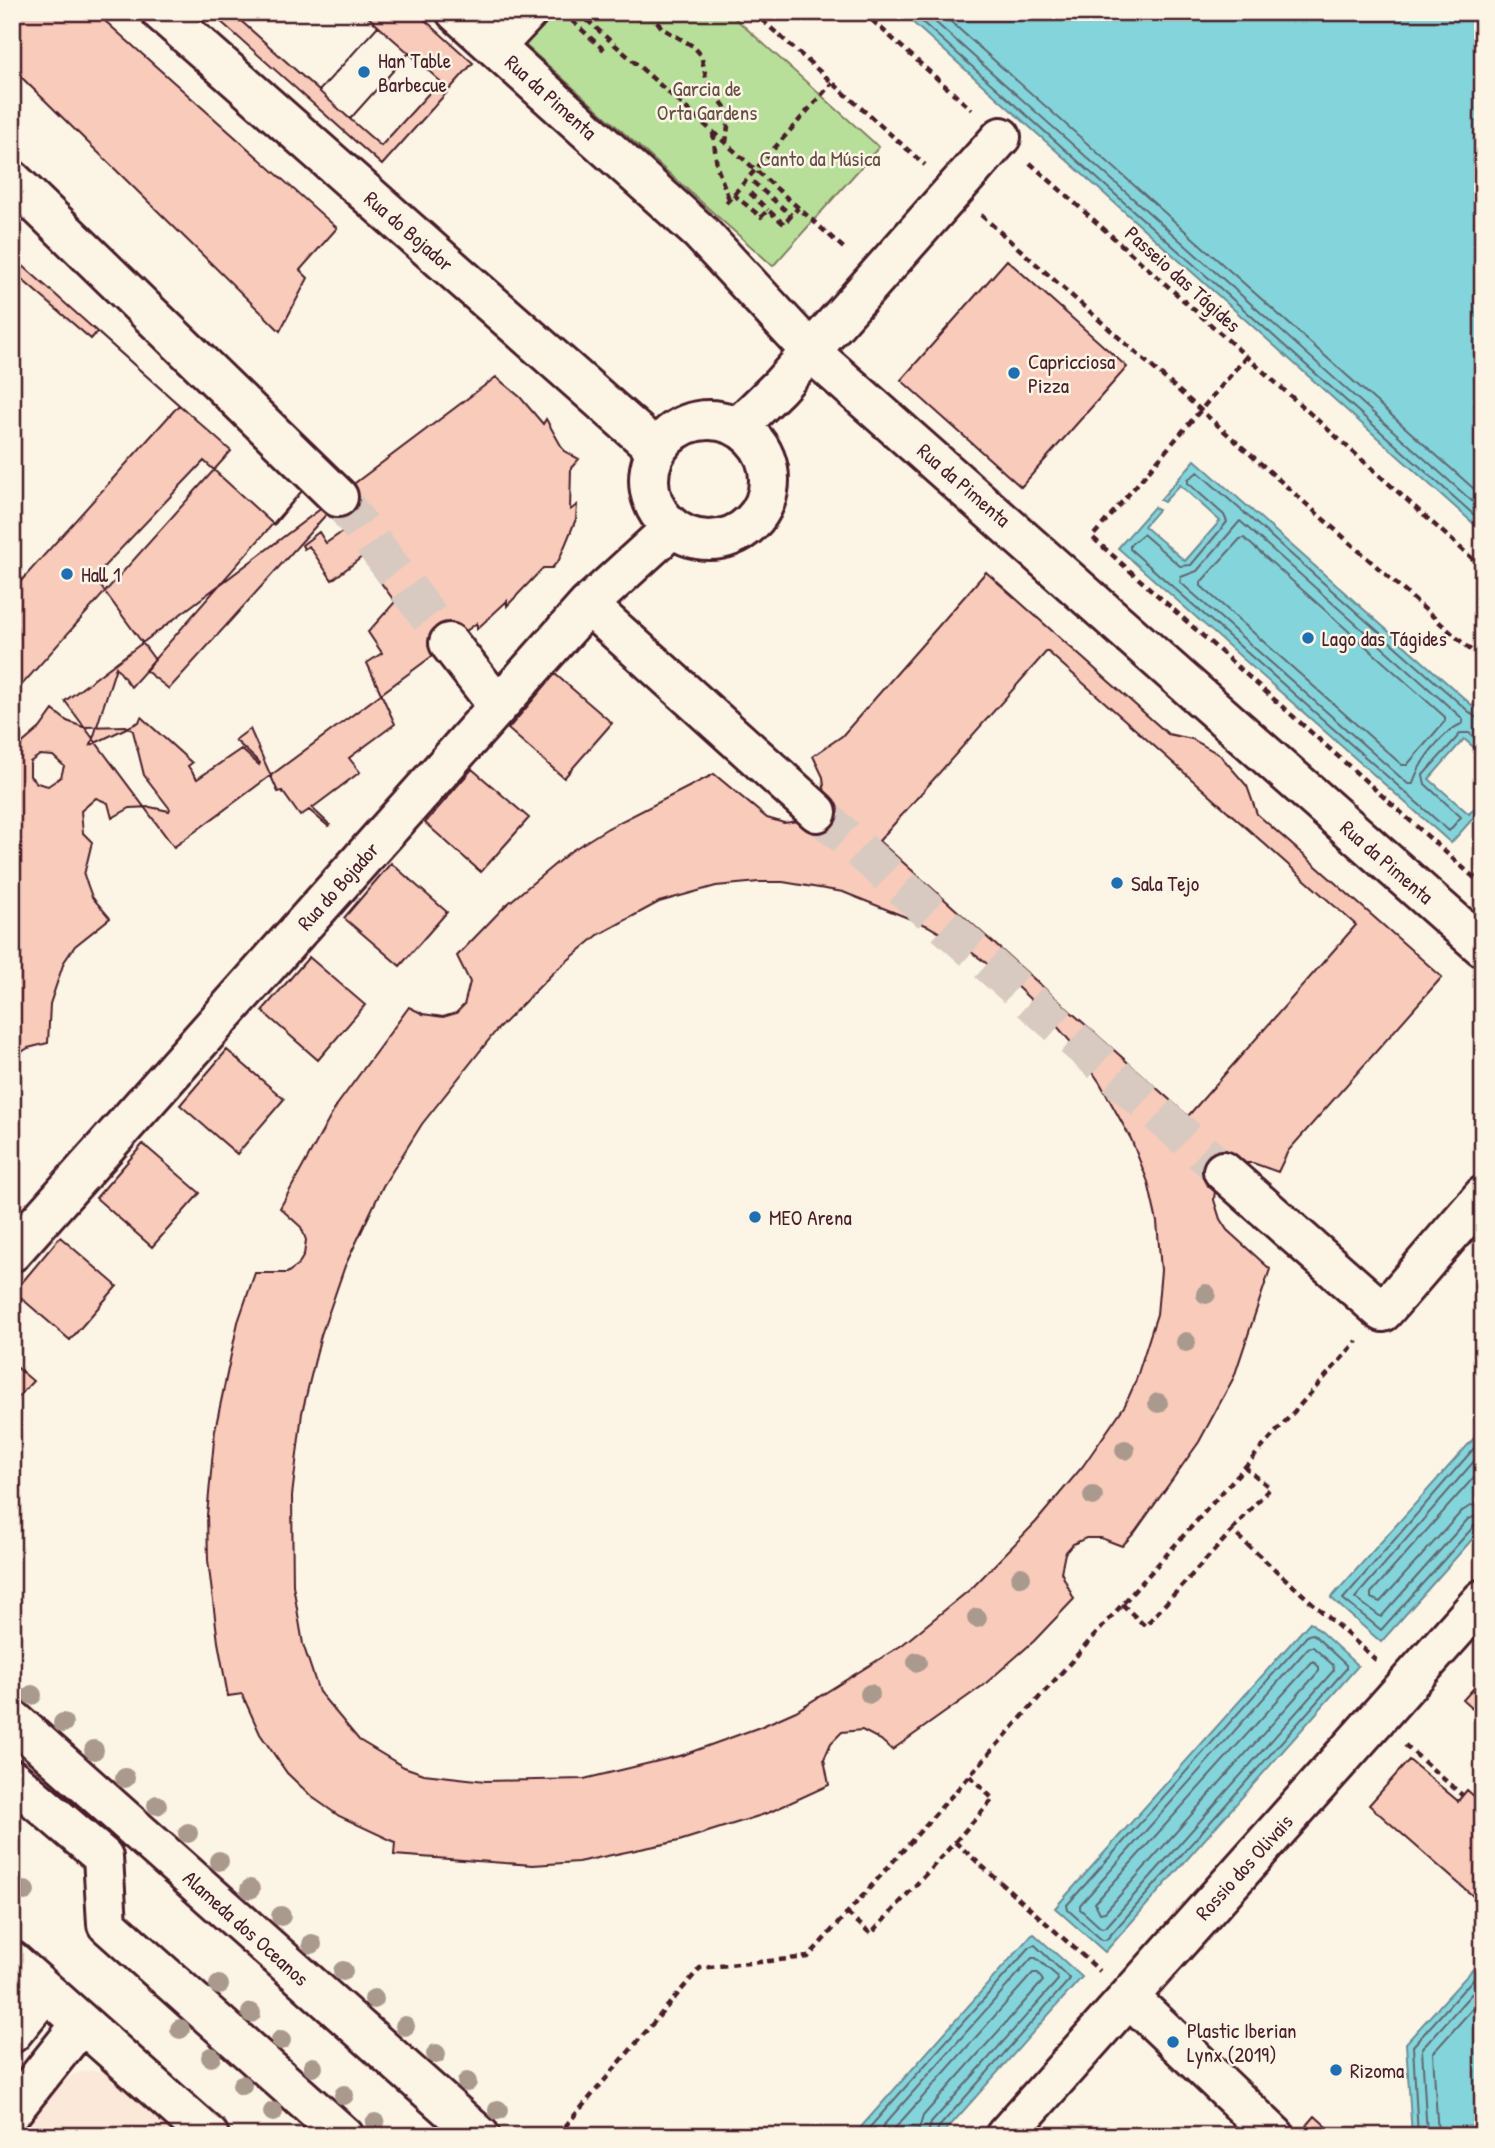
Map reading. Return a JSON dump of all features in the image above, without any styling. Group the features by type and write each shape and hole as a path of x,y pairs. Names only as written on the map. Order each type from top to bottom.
{"street":[{"name":"Rua do Bojador","path":"161,12 657,450"},
{"name":"Rua da Pimenta","path":"456,12 701,233 811,352 1483,947"},
{"path":"495,47 528,12"},
{"path":"738,427 811,352 1001,137"},
{"path":"12,180 338,497"},
{"path":"715,420 738,427 754,440 764,456 769,475 767,495 760,513 746,528 719,539 689,537 672,528 657,512 650,492 649,470 657,450 671,433 690,423 715,420"},
{"name":"Rua do Bojador","path":"12,1252 588,604 672,528"},
{"path":"588,604 817,812"},
{"path":"449,643 498,706"},
{"path":"1223,1171 1383,1312 1483,1196"},
{"name":"Rossio dos Olivais","path":"1005,2136 1483,1599"},
{"name":"Alameda dos Oceanos","path":"12,1720 480,2136"},
{"path":"12,1779 103,1857 107,1924 344,2136"},
{"path":"12,1961 209,2136"},
{"path":"12,2033 46,1990"},
{"path":"1129,1997 1275,2136"},
{"path":"19,2087 82,2023"}],"path":[{"path":"604,50 570,19 577,12 876,278"},
{"path":"650,12 662,28 698,50 707,82 725,107 728,126 726,144"},
{"path":"753,12 1483,661"},
{"name":"Passeio das Tágides","path":"863,12 1483,568"},
{"path":"701,233 832,83"},
{"path":"713,132 718,167 731,197 761,217 768,210"},
{"path":"753,182 791,215"},
{"path":"750,193 783,223 798,208"},
{"path":"1247,356 1092,537 1479,883 1483,879"},
{"path":"557,2136 700,1968 808,1957 1383,1312"},
{"path":"1122,1604 1145,1626 1232,1531 1270,1488 1245,1467"},
{"path":"1232,1531 1405,1686"},
{"path":"1415,1753 1462,1795"},
{"path":"848,1913 872,1934 955,1842 993,1799 970,1776"},
{"path":"955,1842 1129,1997"}],"shaded area":[{"path":"90,2070 116,2073 192,2136 16,2136 55,2086 77,2073"}],"green space":[{"name":"Garcia de Orta Gardens","path":"552,12 728,12 879,147 773,266 524,44"}],"water":[{"path":"901,12 1483,12 1483,532"},
{"name":"Lago das Tágides","path":"1195,460 1483,715 1483,755 1464,739 1429,779 1469,814 1483,799 1483,807 1451,843 1118,548 1154,507 1158,510 1144,526 1185,561 1220,521 1180,485 1164,502 1160,500"},
{"path":"1483,1428 1483,1527 1381,1642 1331,1598"},
{"path":"1310,1622 1358,1666 1105,1952 1055,1908"},
{"path":"1033,1933 1082,1977 941,2136 853,2136"},
{"path":"1483,1958 1483,2136 1412,2136 1406,2043"}],"building":[{"path":"12,12 95,12 337,228 300,270 308,278 280,331 12,68"},
{"path":"210,12 416,12 473,63 382,165"},
{"path":"231,12 363,12 378,26 319,91"},
{"path":"378,26 409,53 350,119 319,91"},
{"path":"409,53 440,81 381,146 350,119"},
{"name":"Hall 1","path":"12,256 231,451 12,696"},
{"name":"Capricciosa Pizza","path":"1007,260 1127,367 1021,487 901,380"},
{"path":"12,271 91,339 97,332 179,405 12,591"},
{"path":"496,377 520,397 543,424 546,419 564,451 579,459 571,468 570,510 577,505 576,519 559,560 552,568 543,568 507,606 507,601 477,629 477,623 174,847 65,701"},
{"path":"204,461 274,525 306,486 310,489 306,493 310,497 314,493 332,508 327,513 330,517 333,515 345,530 326,543 319,532 302,545 304,549 309,546 332,580 362,557 395,602 368,632 382,653 367,663 395,724 349,758 360,772 312,808 330,825 328,826 309,810 300,816 282,791 278,792 250,729 235,740 260,763 259,765 241,749 197,779 188,766 192,763 141,717 139,722 91,745 116,667 131,687 155,660 94,577"},
{"path":"306,486 310,489 306,493 310,497 314,493 332,508 169,689 145,670"},
{"name":"MEO Arena","path":"986,572 1168,734 1192,739 1220,755 1247,786 1257,814 1442,977 1288,1151 1278,1172 1253,1163 1242,1163 1216,1181 1214,1200 1220,1219 1227,1230 1270,1269 1234,1377 1199,1442 1135,1532 1122,1546 1101,1538 1086,1538 1073,1544 1065,1553 1061,1572 1074,1599 1034,1641 985,1684 892,1750 881,1740 862,1730 842,1732 831,1743 824,1759 829,1785 768,1813 679,1841 578,1862 533,1865 394,1855 395,1842 339,1816 312,1797 287,1773 260,1734 242,1694 228,1696 218,1642 208,1560 207,1515 215,1430 238,1322 255,1273 287,1273 298,1265 304,1255 306,1240 301,1227 280,1208 337,1105 409,1007 423,1014 443,1017 456,1013 464,1005 470,982 457,956 505,906 571,851 608,828 714,774 767,818 784,823 805,820 825,796 823,777 813,756 842,736"},
{"name":"Sala Tejo","path":"1047,651 1356,925 1188,1116 879,841"},
{"path":"555,674 612,723 564,778 508,729"},
{"path":"53,710 67,721 83,727 126,726 133,731 144,775 170,809 130,808 112,818 108,803 96,798 81,811 83,833 92,842 84,875 92,897 110,918 75,946 64,962 50,1004 48,1043 28,1048 12,1058 12,752 40,728","holes":["40,755 53,756 64,766 61,777 48,786 37,783 30,776 30,762"]},
{"path":"472,769 529,818 481,872 425,823"},
{"path":"391,863 447,912 400,966 344,918"},
{"path":"783,882 843,892 928,926 967,949 1012,982 1049,1017 1076,1048 1100,1083 1131,1139 1148,1182 1157,1222 1161,1270 1157,1314 1135,1383 1125,1405 1083,1466 1036,1522 973,1587 902,1645 796,1711 683,1755 584,1779 485,1781 424,1774 404,1767 359,1740 319,1692 303,1644 293,1585 292,1496 302,1413 321,1335 345,1266 383,1186 422,1124 496,1031 554,972 598,935 659,902 716,886"},
{"path":"309,957 365,1005 318,1060 262,1011"},
{"path":"227,1050 284,1099 237,1154 180,1105"},
{"path":"143,1144 200,1193 152,1247 96,1198"},
{"path":"60,1237 117,1286 70,1340 14,1292"},
{"path":"12,1363 33,1381 12,1404"},
{"path":"1483,1678 1483,1718 1463,1700"},
{"path":"1409,1760 1458,1801 1467,1790 1474,1796 1483,1785 1483,1885 1473,1896 1369,1805"},
{"path":"1315,2116 1337,2136 1298,2136"}],"tunnel":[{"path":"338,497 449,643"},
{"path":"817,812 1223,1171"}],"place":[{"name":"Han Table Barbecue","path":"364,72"},
{"name":"Capricciosa Pizza","path":"1014,373"},
{"name":"Hall 1","path":"67,574"},
{"name":"Lago das Tágides","path":"1308,638"},
{"name":"Sala Tejo","path":"1117,883"},
{"name":"MEO Arena","path":"755,1217"},
{"name":"Plastic Iberian Lynx (2019)","path":"1173,2042"},
{"name":"Rizoma","path":"1336,2070"}],"park label":[{"name":"Canto da Música","path":"820,158"}]}
